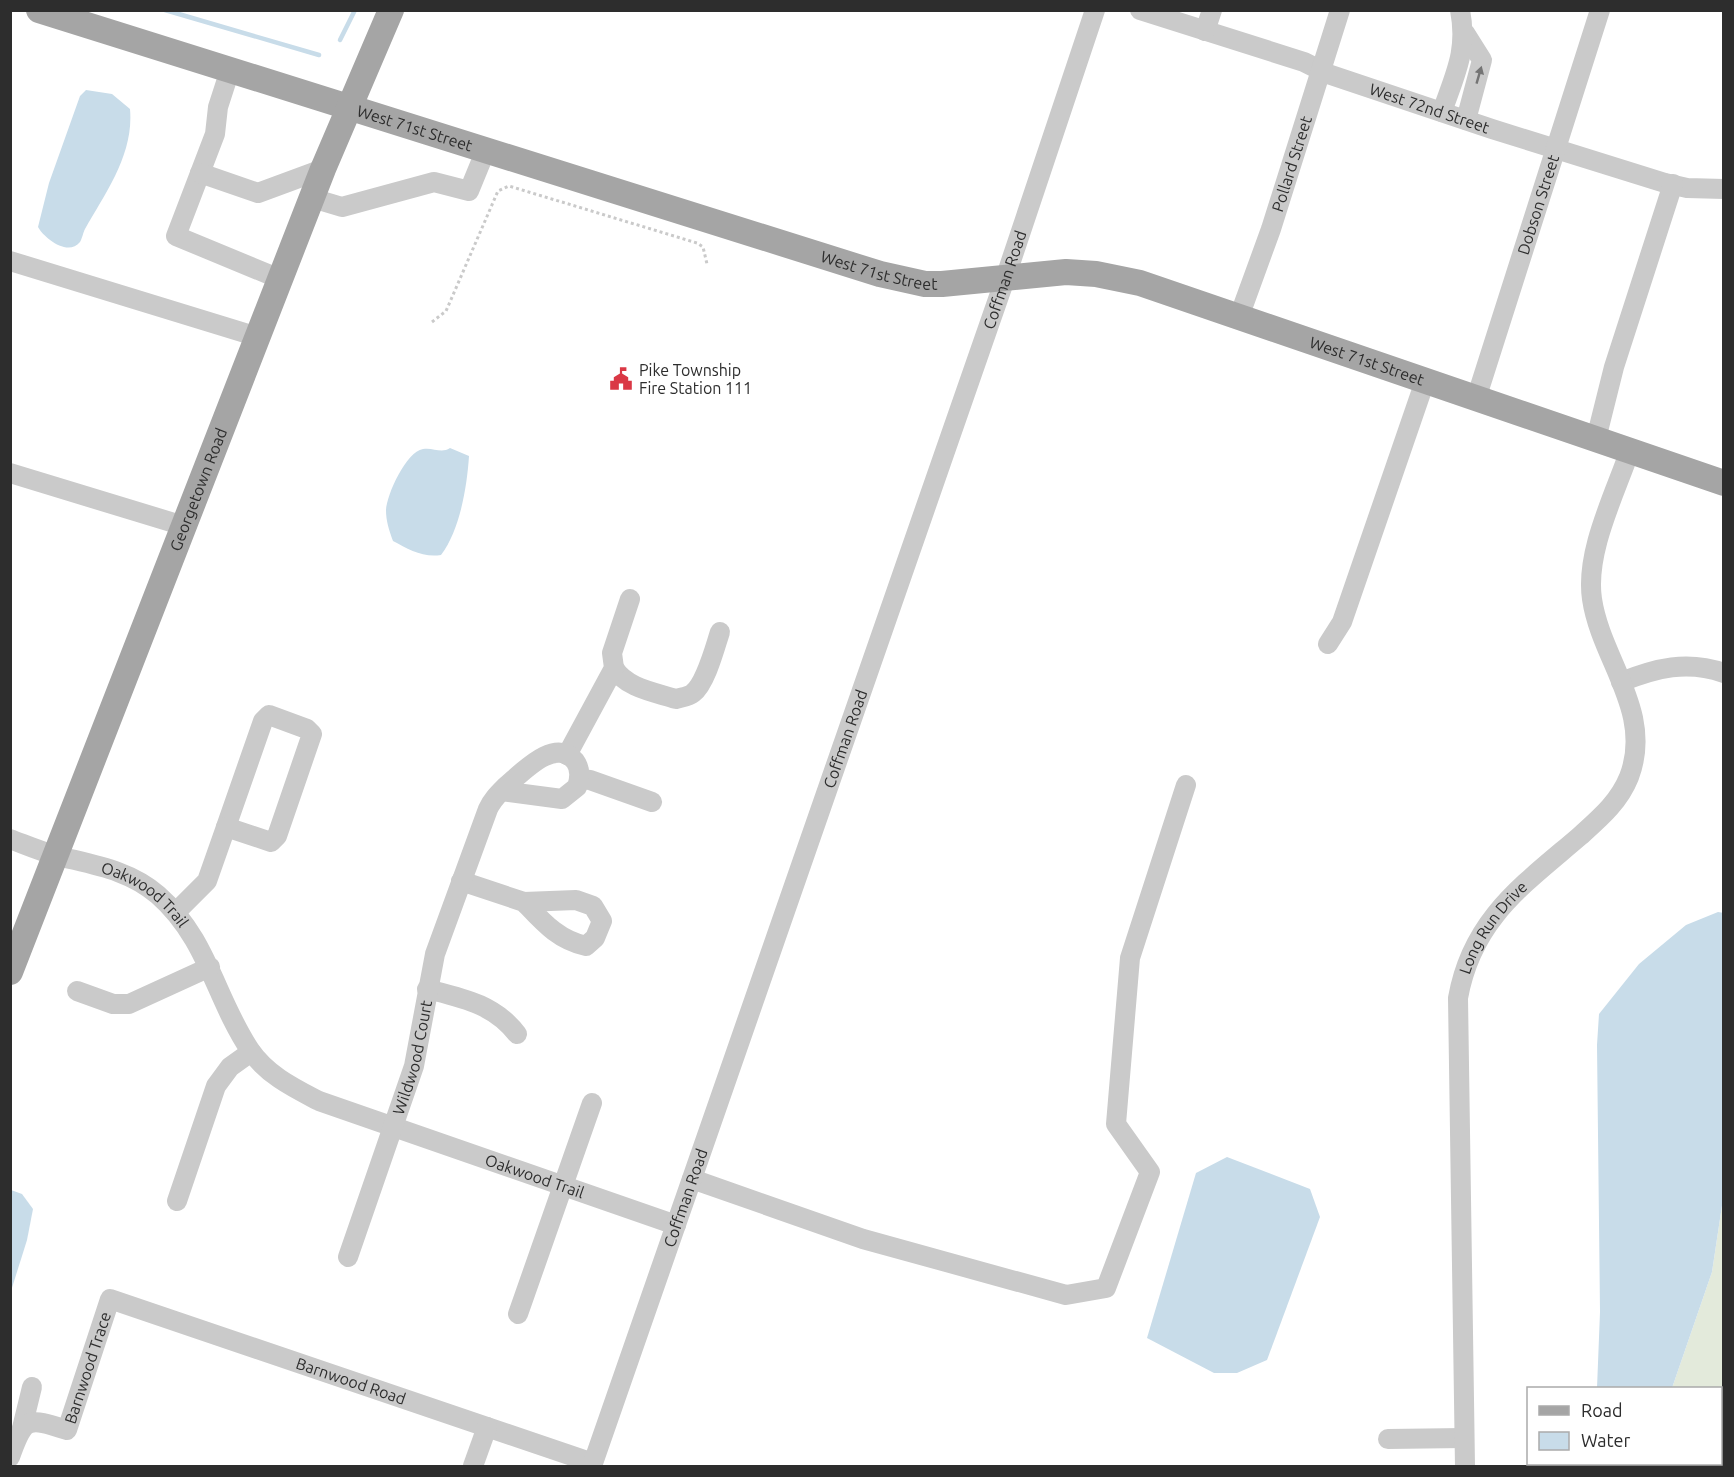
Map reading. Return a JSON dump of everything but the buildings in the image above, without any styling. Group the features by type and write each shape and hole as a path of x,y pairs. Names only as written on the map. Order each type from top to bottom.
{"main road":[{"name":"West 71st Street","path":"39,10 485,152 897,278 942,284 1066,272 1096,274 1140,283 1724,483"},
{"name":"Georgetown Road","path":"10,972 323,170 391,10"}],"street":[{"name":"Coffman Road","path":"592,1465 1005,279 1095,10"},
{"name":"West 72nd Street","path":"1140,10 1321,69 1466,120 1673,184 1687,188 1724,189"},
{"path":"1205,31 1212,10"},
{"name":"Pollard Street","path":"1239,317 1271,229 1340,10"},
{"path":"1460,10 1465,33 1482,60 1466,120"},
{"name":"Dobson Street","path":"1476,399 1600,10"},
{"path":"1442,112 1461,58 1465,33"},
{"path":"230,70 218,107 215,134 176,236 280,279"},
{"path":"312,198 342,207 434,182 469,191 485,152"},
{"path":"200,173 258,193 323,170"},
{"path":"1596,439 1614,367 1673,184"},
{"path":"10,261 258,337"},
{"path":"1328,644 1342,622 1425,381"},
{"name":"Long Run Drive","path":"1465,1467 1456,1021 1460,984 1472,949 1492,916 1512,895 1604,814 1626,784 1635,756 1636,734 1630,705 1595,614 1591,583 1597,546 1630,450"},
{"path":"10,473 184,526"},
{"path":"630,599 612,653 614,668 623,680 631,684 676,699 693,693 701,682 720,632"},
{"path":"1621,682 1651,670 1673,666 1696,666 1724,673"},
{"path":"501,791 562,799 575,790 579,779 578,766 567,755 614,668"},
{"path":"176,912 207,881 226,827 265,718 269,715 311,731 312,737 275,840 271,842 226,827"},
{"name":"Wildwood Court","path":"393,1126 416,1059 435,954 486,812 501,791 548,754 567,755"},
{"path":"579,779 590,780 652,802"},
{"path":"692,1179 862,1239 1066,1295 1106,1288 1150,1172 1116,1124 1130,958 1186,785"},
{"name":"Oakwood Trail","path":"10,839 56,855 117,871 145,885 176,912 195,937 240,1034 251,1052 274,1075 299,1092 676,1225"},
{"path":"461,881 524,902"},
{"path":"77,991 113,1004 129,1004 141,1001 210,967"},
{"name":"Wildwood Court","path":"427,989 481,1004 497,1014 517,1034"},
{"path":"177,1201 216,1086 230,1067 251,1052"},
{"path":"518,1314 592,1103"},
{"path":"348,1257 393,1126"},
{"name":"Barnwood Road","path":"110,1299 592,1465"},
{"name":"Barnwood Trace","path":"22,1428 28,1422 39,1421 67,1430 110,1299"},
{"path":"10,1457 22,1428 32,1387"},
{"path":"473,1467 487,1427"},
{"path":"1388,1439 1464,1438"}],"path":[{"path":"432,322 446,311 498,191 502,187 509,186 697,243 703,247 707,264"}],"green space":[{"path":"1723,1199 1723,1466 1644,1466 1722,1465 1722,1387 1672,1387 1712,1272"}],"water":[{"path":"86,90 112,94 130,109 130,126 128,142 110,187 85,229 80,242 69,248 51,241 38,227 49,183 80,96"},
{"path":"450,448 469,456 458,521 441,555 422,554 393,541 387,518 387,503 398,475 410,458 423,449"},
{"path":"1718,912 1724,913 1723,1199 1712,1272 1672,1387 1597,1387 1600,1312 1597,1045 1599,1014 1639,964 1686,925"},
{"path":"1227,1157 1310,1189 1320,1217 1267,1360 1237,1373 1214,1373 1147,1338 1196,1173"},
{"path":"11,1190 22,1194 33,1209 27,1240 11,1291"}],"waterway":[{"path":"165,10 319,55"},
{"path":"340,40 355,10"}],"place":[{"name":"Pike Township Fire Station 111","path":"621,379"}]}
